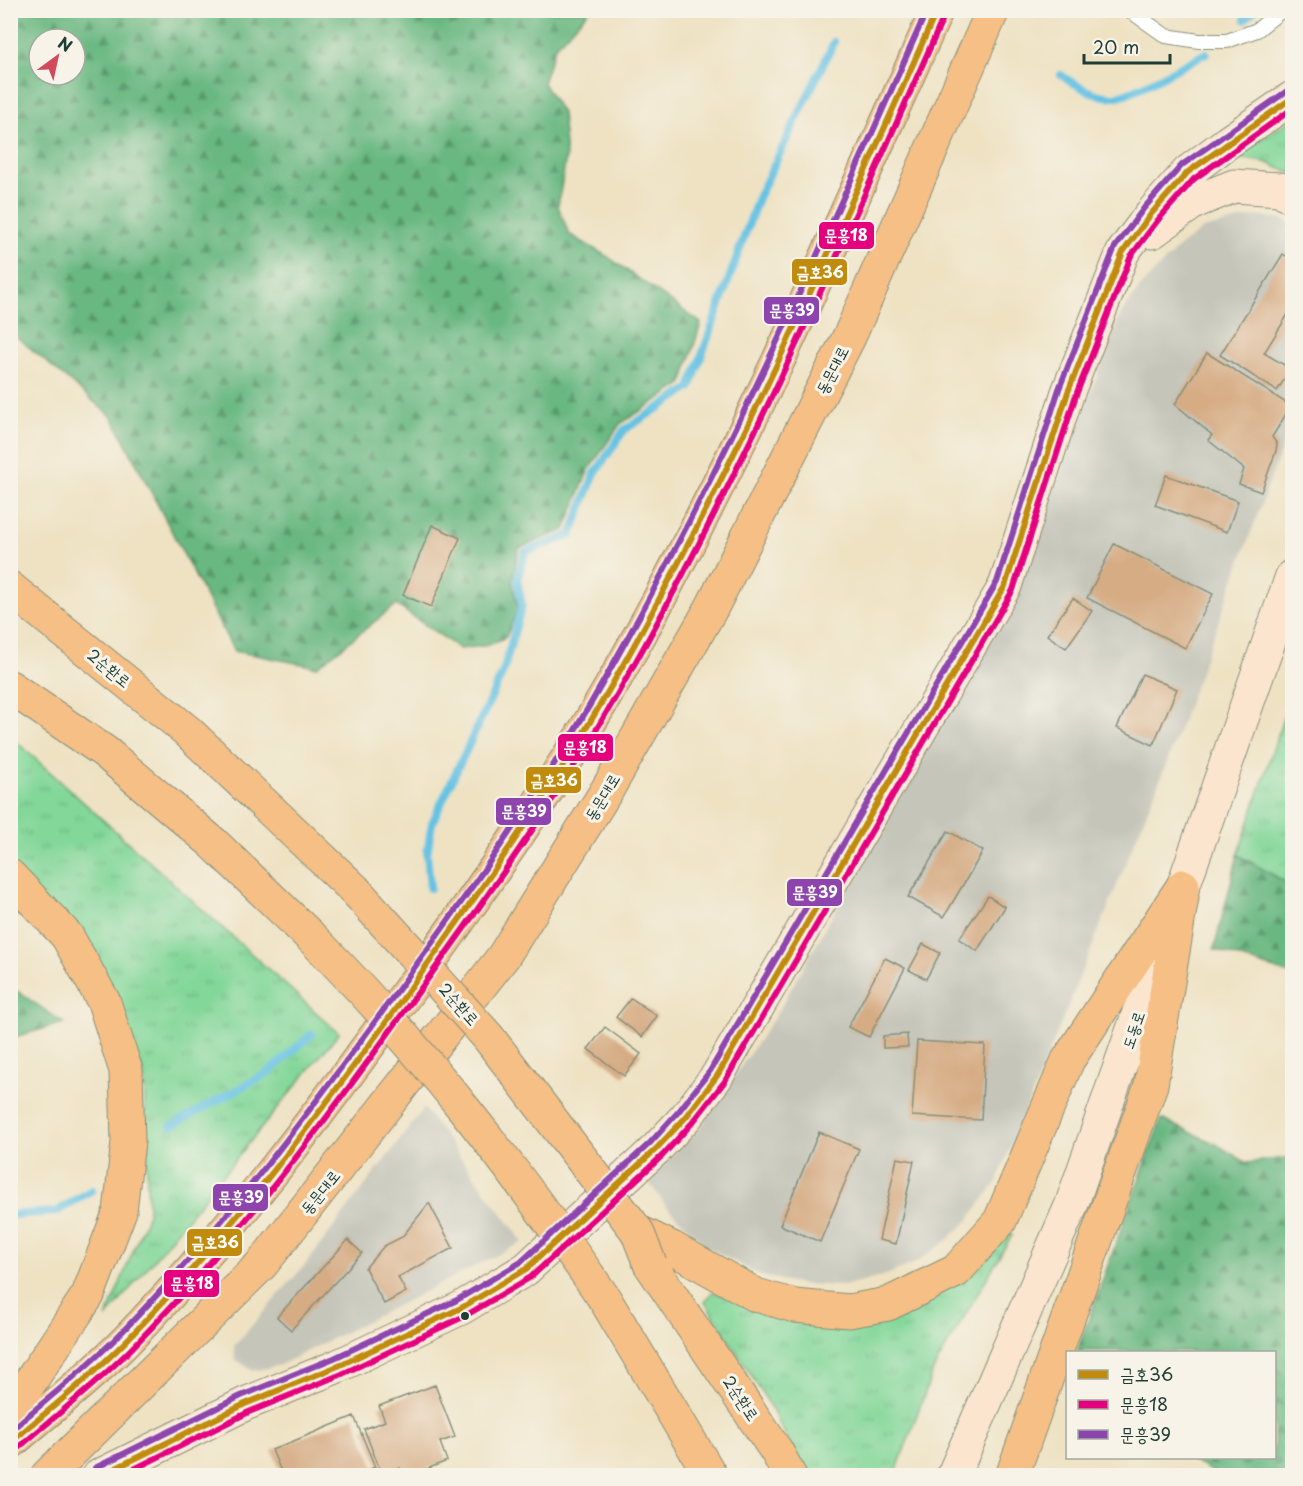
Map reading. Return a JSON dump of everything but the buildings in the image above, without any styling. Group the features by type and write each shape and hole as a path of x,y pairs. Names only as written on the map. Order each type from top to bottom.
{"main road":[{"path":"10,1443 125,1342 254,1196 324,1108 448,936 549,788 610,688 688,541 794,324 937,10"},
{"name":"동문대로","path":"47,1476 262,1264 503,957 607,790 726,580 850,335 993,10"},
{"path":"99,1476 245,1404 338,1366 461,1308 526,1269 656,1149 686,1117 728,1057 1005,586 1068,392 1123,252 1150,214 1188,172 1293,98"},
{"path":"1123,252 1194,202 1234,186 1280,189 1293,197"},
{"name":"도동로","path":"953,1476 1071,1206 1293,576"},
{"name":"2순환로","path":"10,588 186,730 354,889 488,1037 637,1231 661,1256 790,1476"},
{"path":"10,687 105,752 213,843 364,990 443,1080 532,1195 604,1298 711,1476"},
{"path":"10,876 68,936 104,1002 126,1071 128,1142 120,1211 88,1295 10,1412"},
{"path":"661,1256 756,1295 795,1306 849,1311 888,1304 956,1271 1000,1221 1068,1060 1183,886"},
{"path":"1012,1476 1150,1085 1183,886"}],"lane":[{"path":"1129,10 1166,36 1199,41 1227,40 1257,30 1282,10"}],"shaded area":[{"path":"1255,216 1282,219 1292,224 1292,420 1169,757 997,1181 967,1222 946,1241 915,1263 886,1275 843,1286 800,1284 762,1276 707,1247 666,1206 647,1180 698,1130 778,1012 1014,593 1121,313 1146,280 1179,247 1203,229"},
{"path":"424,1108 523,1242 280,1365 253,1371 235,1359 234,1346 305,1265"}],"green space":[{"path":"10,11 589,11 555,47 543,83 562,113 566,157 558,206 569,234 608,257 701,323 682,384 620,424 588,471 565,530 519,548 512,581 518,608 506,637 489,645 460,649 396,605 317,667 234,651 112,417 11,332"},
{"path":"1292,119 1292,174 1268,163 1236,157"},
{"path":"1292,692 1292,886 1238,855"},
{"path":"10,736 339,1033 106,1318 148,1214 144,1073 76,937 11,875"},
{"path":"1238,855 1292,886 1292,975 1214,949"},
{"path":"11,987 64,1023 11,1038"},
{"path":"1161,1119 1216,1144 1247,1163 1292,1157 1292,1475 1218,1475 1189,1459 1276,1459 1276,1351 1077,1351"},
{"path":"1004,1230 1012,1235 934,1368 895,1475 807,1475 766,1399 705,1302 712,1292 825,1322"}],"waterway":[{"path":"1245,19 1255,10"},
{"path":"430,888 427,853 432,823 503,672 522,605 517,579 525,552 571,535 594,475 624,430 690,388 758,198 834,42"},
{"path":"1061,75 1091,92 1112,97 1120,96 1206,53"},
{"path":"171,1126 269,1072 312,1034"},
{"path":"10,1215 56,1212 92,1190"}],"transit line":[{"name":"문흥39","path":"10,1431 80,1372 120,1334 188,1261 252,1183 435,940 494,856 550,770 603,682 648,600 733,434 813,265 927,10"},
{"name":"금호36","path":"10,1443 113,1354 162,1303 229,1226 384,1025 502,859 558,775 656,606 742,438 822,268 937,10"},
{"name":"문흥18","path":"16,1450 133,1347 202,1272 268,1194 360,1072 479,907 565,780 664,611 750,443 830,272 945,14"},
{"name":"문흥39","path":"95,1468 241,1396 334,1358 457,1300 521,1262 650,1143 679,1111 710,1071 997,582 1059,389 1115,247 1144,208 1182,165 1287,91"},
{"name":"금호36","path":"100,1476 245,1404 338,1366 461,1308 526,1269 656,1149 686,1117 717,1076 1005,586 1068,392 1123,252 1151,214 1188,172 1292,98"},
{"name":"문흥18","path":"120,1476 249,1412 342,1374 465,1316 531,1277 663,1155 693,1122 725,1081 1013,590 1076,395 1131,256 1158,220 1194,179 1292,109"}]}
